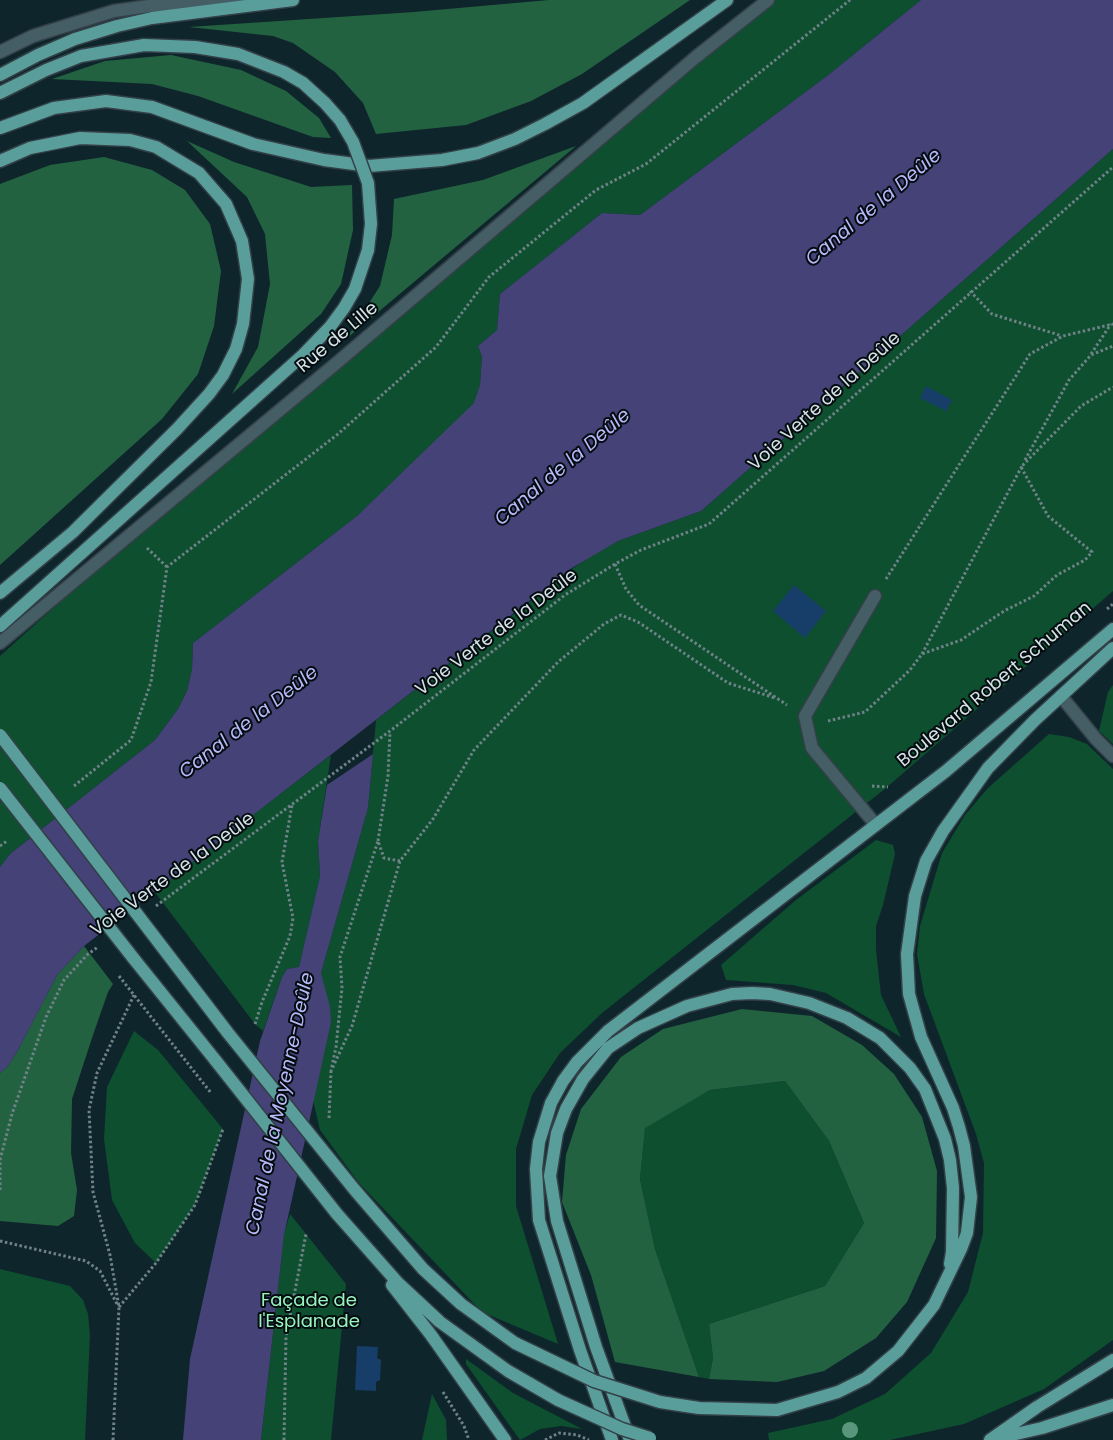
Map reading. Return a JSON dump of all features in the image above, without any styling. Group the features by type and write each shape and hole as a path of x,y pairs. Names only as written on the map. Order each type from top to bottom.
{"main road":[{"path":"0,75 38,55 75,39 117,26 152,18 293,0"},
{"path":"0,128 54,108 106,101 123,102 171,113 253,144 324,160 369,166 442,160 478,153 515,139 545,124 590,98 727,0"},
{"path":"0,93 46,70 81,56 144,45 195,47 238,54 284,72 303,83 325,102 340,120 353,142 368,183 371,224 368,250 355,289 330,327 290,367 0,626"},
{"path":"0,162 30,148 80,138 130,140 156,147 199,173 226,204 242,241 248,279 244,324 236,349 223,375 209,394 177,429 72,532 0,593"},
{"path":"612,1440 577,1341 539,1220 536,1169 539,1142 551,1103 576,1062 608,1031 946,771 1113,629"},
{"path":"0,735 228,1033 354,1189 423,1269 461,1304 515,1343 594,1381 660,1402 699,1408 777,1410 838,1392 866,1378 898,1351 919,1327 946,1283 966,1232 970,1205 970,1180 964,1146 953,1108 921,1037 909,994 907,954 915,896 926,860 963,800 1007,746 1113,648"},
{"path":"0,788 431,1335 505,1440"},
{"path":"630,1440 596,1347 557,1221 550,1176 557,1133 566,1109 583,1079 608,1048 653,1020 687,1006 732,994 770,994 809,1003 825,1009 847,1018 880,1038 910,1068 925,1089 945,1139 950,1160 953,1213 952,1252 946,1283"},
{"path":"337,1214 398,1283 440,1322 508,1371 558,1400 613,1425 654,1439"},
{"path":"991,1440 1037,1407 1113,1360"},
{"path":"991,1440 1042,1428 1113,1405"}],"street":[{"path":"0,52 33,36 114,11 149,6 259,0"},
{"name":"Rue de Lille","path":"0,643 324,373 696,57 768,0"},
{"path":"875,596 809,721 812,748 876,825"},
{"path":"1061,696 1096,739 1113,756"}],"path":[{"path":"74,786 131,740 151,682 167,567 338,434 436,347 489,278 596,190 646,164 850,0"},
{"name":"Voie Verte de la Deûle","path":"148,912 390,731 566,595 615,564 642,550 709,524 970,291 1113,167"},
{"path":"970,291 992,314 1063,336"},
{"path":"875,596 1030,354 1063,336 1112,324"},
{"path":"615,564 626,589 639,605 809,721 864,712 910,670 922,654 1069,380 1091,354 1112,324"},
{"path":"1091,354 1113,346"},
{"path":"1021,467 1081,406 1113,387"},
{"path":"922,654 961,640 986,626 1004,611 1034,596 1057,575 1085,560 1092,552 1048,516 1021,467"},
{"path":"142,542 167,567"},
{"name":"Boulevard Robert Schuman","path":"1106,610 1113,604"},
{"path":"330,1071 352,1026 400,860 433,819 474,750 558,662 604,624 621,615 638,622 728,683 775,698"},
{"path":"329,1118 330,1071 336,1046 342,988 340,957 370,858 378,841 388,776 390,731"},
{"name":"Boulevard Robert Schuman","path":"867,785 886,788 894,784"},
{"path":"255,1024 262,1002 290,936 293,918 282,862 292,805"},
{"path":"0,846 7,841"},
{"path":"378,841 384,858 400,860"},
{"name":"Voie Verte de la Deûle","path":"0,1190 0,1160 12,1114 32,1056 64,980 88,954 104,943"},
{"path":"113,1440 119,1307 110,1255 93,1192 89,1110 97,1073 134,995"},
{"path":"119,1307 156,1263 195,1205 223,1129"},
{"path":"284,1440 286,1337 306,1234"},
{"path":"0,1241 86,1262 100,1271 119,1307"},
{"path":"545,1440 559,1434 576,1435 588,1440"}],"green space":[{"path":"549,0 690,0 582,74 531,101 466,125 376,134 363,103 335,72 293,43 273,36 189,27 414,12"},
{"path":"768,0 921,0 827,76 640,215 602,213 500,294 497,330 478,346 482,357 480,385 475,403 357,516 193,643 192,669 187,691 178,709 155,740 10,854 0,867 0,656 168,505"},
{"path":"171,55 241,70 286,91 319,118 331,138 313,137 198,96 152,84 52,79 105,61"},
{"path":"187,141 234,162 311,187 352,185 353,230 341,284 321,314 232,394 258,347 270,284 265,234 247,197"},
{"path":"576,146 346,339 380,286 392,235 394,199 483,180"},
{"path":"1113,149 1113,591 886,788 602,1013 560,1053 532,1095 516,1149 516,1206 558,1344 482,1312 359,1183 320,1130 313,1100 331,1023 321,973 368,808 376,720 594,554 618,541 701,511"},
{"path":"104,157 152,170 185,190 210,224 221,271 214,326 198,374 162,419 0,565 0,184 50,165"},
{"path":"1113,685 1113,744 1099,731 1108,692"},
{"path":"1049,734 1069,737 1087,744 1113,769 1113,1340 1044,1389 964,1424 890,1440 769,1440 768,1433 832,1419 885,1394 931,1353 968,1292 983,1233 984,1163 976,1134 924,994 917,954 920,926 942,853 965,815 988,788"},
{"path":"331,755 318,841 320,876 299,968 287,969 282,977 263,1031 255,1024 154,891"},
{"path":"876,840 893,845 895,854 876,926 876,950 881,995 901,1037 826,993 793,985 726,980 721,965 796,900"},
{"path":"84,946 113,984 108,992 72,1099 71,1153 77,1190 74,1216 58,1226 0,1221 0,1073 7,1067 17,1052 57,975"},
{"path":"742,1009 812,1016 862,1045 894,1074 922,1117 937,1171 936,1238 907,1302 876,1338 824,1371 777,1382 709,1379 713,1358 709,1324 825,1286 864,1223 829,1141 785,1081 710,1090 645,1128 640,1179 655,1249 699,1377 615,1362 591,1275 562,1202 566,1155 581,1109 621,1057 663,1029"},
{"path":"134,1031 158,1050 223,1129 195,1205 156,1263 135,1243 112,1200 104,1139 107,1087"},
{"path":"785,1081 829,1141 864,1223 825,1286 709,1324 713,1358 709,1379 699,1377 655,1249 640,1179 645,1127 710,1090"},
{"name":"Façade de l'Esplanade","path":"290,1214 346,1284 331,1440 261,1440 284,1234"},
{"path":"0,1269 70,1286 83,1300 88,1314 90,1335 85,1440 0,1440"},
{"path":"466,1359 513,1393 582,1429 561,1426 540,1429 520,1440 466,1364"},
{"path":"432,1394 446,1420 447,1440 422,1440"}],"water":[{"name":"Canal de la Deûle","path":"921,0 1113,0 1113,149 701,511 618,541 572,568 84,946 57,975 17,1052 7,1067 0,1073 0,867 10,854 155,740 178,709 187,691 192,669 193,643 357,516 474,403 480,385 482,357 478,346 497,330 500,294 602,213 640,215 827,76"},
{"name":"Canal de la Moyenne-Deûle","path":"373,754 368,808 321,973 330,1007 331,1023 284,1235 261,1440 183,1440 190,1359 260,1041 282,977 287,969 299,967 320,876 318,841 327,785"}],"building":[{"path":"926,386 952,400 946,411 920,398"},
{"path":"794,585 826,611 805,638 773,611"},
{"path":"357,1346 378,1347 377,1358 381,1360 380,1380 376,1382 376,1391 355,1390"}]}
